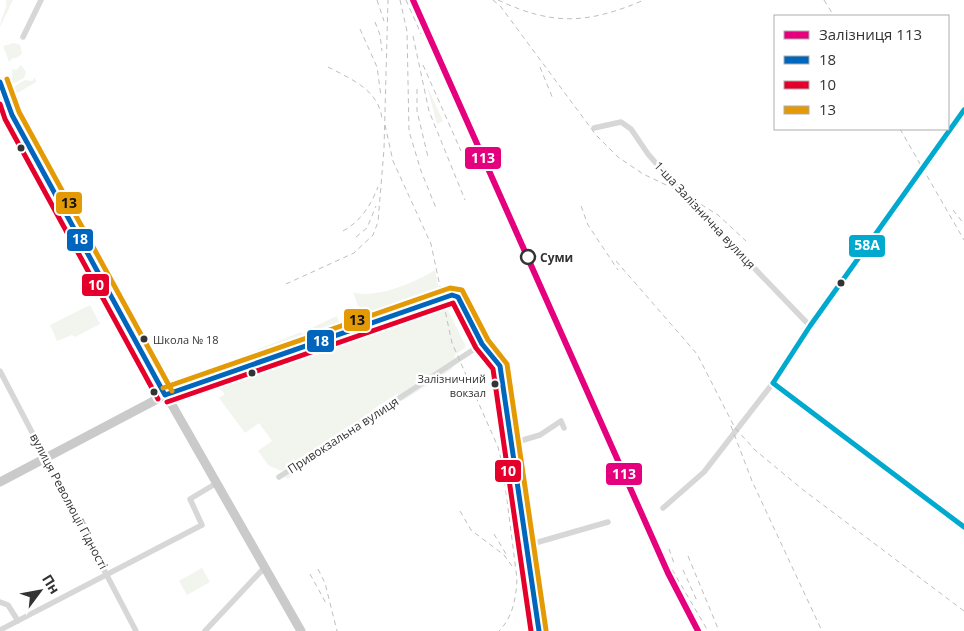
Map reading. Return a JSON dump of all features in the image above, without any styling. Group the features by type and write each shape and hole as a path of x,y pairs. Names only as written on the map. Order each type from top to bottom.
{"main road":[{"path":"0,82 12,116 165,395 301,631"},
{"path":"964,110 810,326 773,383 964,527"},
{"path":"0,482 165,395 452,295 460,299 482,344 500,366 513,443 539,631"}],"street":[{"path":"22,37 41,0"},
{"name":"1-ша Залізнична вулиця","path":"594,128 621,122 631,129 648,154 681,192 810,326"},
{"name":"Привокзальна вулиця","path":"279,477 482,344"},
{"name":"вулиця Революції Гідності","path":"0,370 136,631"},
{"path":"663,508 704,472 773,383"},
{"path":"513,443 540,434 561,420 564,428"},
{"path":"0,630 108,576 202,525 190,499 216,484"},
{"path":"528,545 608,522"},
{"path":"205,631 264,568"},
{"path":"0,602 8,605 18,621"}],"shaded area":[{"path":"6,0 13,0 0,27 6,7"},
{"path":"14,43 20,45 22,54 9,62 3,46"},
{"path":"21,65 26,72 24,78 12,84 12,69 16,70"},
{"path":"35,77 36,82 14,95 12,88 25,80 32,81"},
{"path":"427,86 443,121 437,124"},
{"path":"435,270 439,291 362,317 353,292 372,294 383,292 417,280"},
{"path":"90,305 100,324 75,337 72,335 57,341 50,325"},
{"path":"447,308 466,347 455,355 456,363 451,370 404,400 399,401 398,393 372,410 374,413 365,420 360,420 352,428 349,426 341,431 343,438 332,450 294,473 288,479 283,476 291,465 282,471 269,466 258,451 272,441 259,423 245,433 219,398 225,394 217,386"},
{"path":"337,316 340,325 225,365 224,363 301,332 302,334"},
{"path":"202,568 210,582 187,595 179,581"}],"railway":[{"path":"377,0 384,21"},
{"path":"286,284 354,253 373,235 378,222 384,149 388,0"},
{"path":"400,0 407,31 409,131 421,171 436,208"},
{"path":"406,0 421,34"},
{"path":"493,0 501,7 596,135 618,157 643,174 681,192 718,215 746,241"},
{"path":"498,0 536,14 571,19 605,14 644,0"},
{"path":"824,0 833,15"},
{"path":"375,22 380,35 382,51"},
{"path":"360,29 377,67 381,96"},
{"path":"413,36 429,111 465,200"},
{"path":"423,65 461,151"},
{"path":"328,67 354,81 370,93 376,100 382,119"},
{"path":"540,67 553,99"},
{"path":"417,89 417,111 428,157"},
{"path":"385,125 393,161 431,244 452,343 498,447 503,468 517,579 511,613 499,631"},
{"path":"901,130 964,240"},
{"path":"343,231 365,212 378,187"},
{"path":"356,237 367,228 376,206"},
{"path":"581,206 588,225 618,270"},
{"path":"953,210 964,224"},
{"path":"616,261 697,354 735,428 755,450 802,489 964,611"},
{"path":"731,426 752,481 822,631"},
{"path":"460,511 471,530 504,555 512,566"},
{"path":"494,534 506,554"},
{"path":"669,549 675,566"},
{"path":"663,554 708,631"},
{"path":"688,556 719,631"},
{"path":"318,569 325,583 337,631"},
{"path":"683,570 698,603"},
{"path":"310,574 327,605"}],"rail line":[{"name":"113","path":"413,0 668,573 698,631"}],"transit line":[{"name":"13","path":"7,79 19,112 172,391"},
{"name":"18","path":"0,82 12,115 165,395"},
{"name":"10","path":"0,104 5,119 158,399"},
{"name":"58А","path":"773,383 810,326 964,110"},
{"name":"13","path":"163,388 450,288 462,290 488,340 507,364 546,630"},
{"name":"18","path":"165,395 452,295 458,297 482,344 500,366 539,631"},
{"name":"10","path":"167,402 453,303 476,348 493,369 531,631"},
{"name":"58А","path":"773,383 964,527"}],"place":[{"name":"Суми","path":"528,257"},
{"name":"Школа № 18","path":"144,339"},
{"name":"Залізничний вокзал","path":"495,384"}]}
